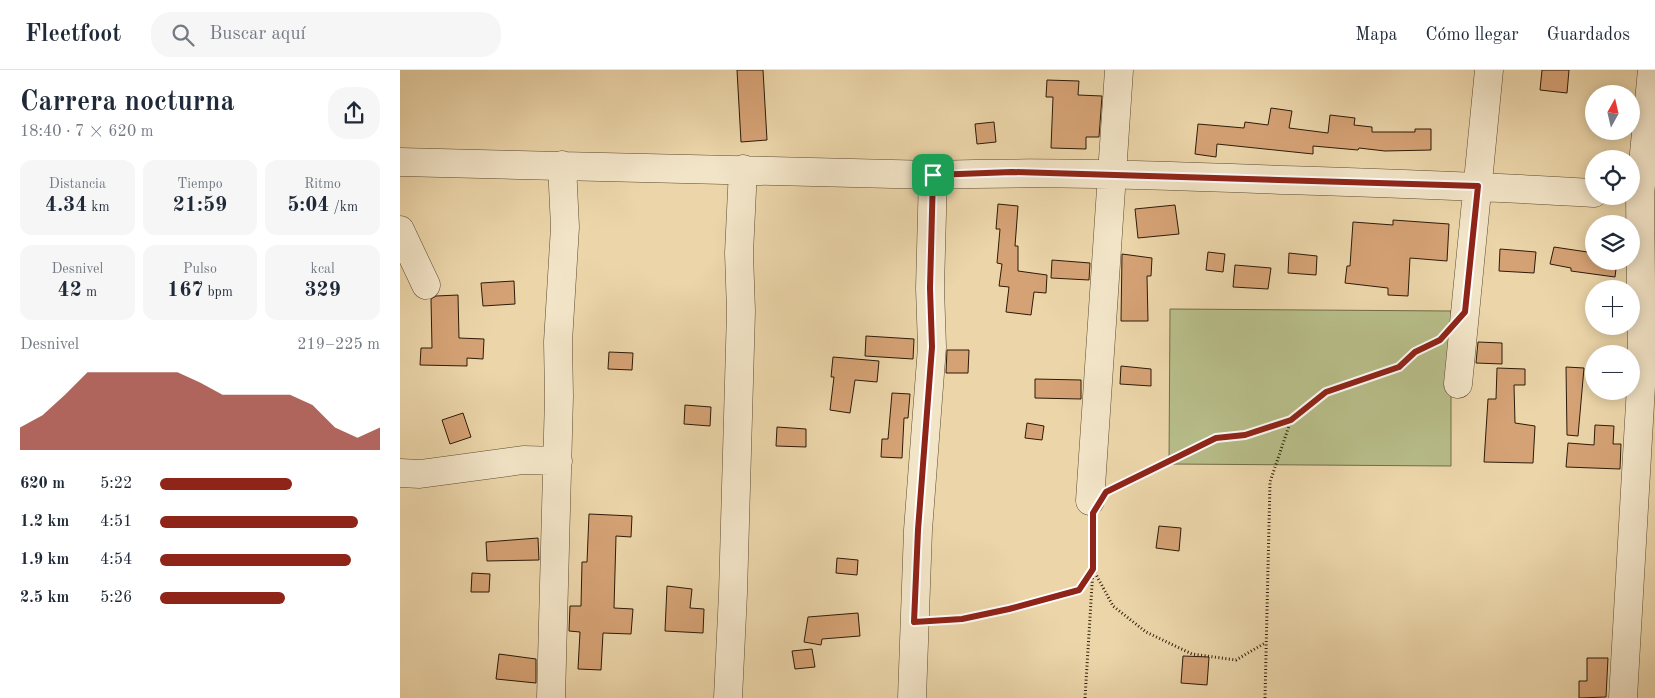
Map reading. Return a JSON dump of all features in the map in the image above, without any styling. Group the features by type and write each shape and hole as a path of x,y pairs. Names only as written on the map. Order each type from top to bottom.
{"street":[{"path":"1098,496 1113,174 1120,70"},
{"path":"1458,384 1489,70"},
{"path":"1623,698 1642,369 1642,196 1652,70"},
{"path":"400,162 933,175 1012,172 1113,174 1478,186 1585,192"},
{"path":"551,698 558,461 558,342 565,227 562,165"},
{"path":"728,698 741,311 739,253 743,169"},
{"path":"912,698 919,510 932,347 930,288 933,175"},
{"path":"400,230 426,285"},
{"path":"400,473 420,474 523,460 558,461"}],"path":[{"path":"1085,698 1093,569 1093,513 1098,496 1216,438 1245,435 1291,420 1326,392 1399,367 1415,352 1440,340 1465,312"},
{"path":"1265,698 1270,482 1291,420"},
{"path":"914,622 962,619 1009,609 1079,590 1093,569"},
{"path":"1093,569 1113,606 1146,632 1192,654 1236,660 1265,643"}],"green space":[{"path":"1170,309 1451,311 1451,466 1169,464"}],"building":[{"path":"737,70 763,70 767,140 741,142"},
{"path":"1542,70 1569,70 1567,93 1540,90"},
{"path":"1047,80 1079,81 1078,95 1102,96 1099,137 1086,137 1086,149 1051,148 1053,97 1046,97"},
{"path":"1271,108 1292,111 1289,128 1328,133 1330,115 1355,118 1354,125 1372,127 1372,132 1415,132 1415,129 1431,129 1431,150 1385,151 1313,146 1313,154 1217,144 1216,157 1195,154 1198,124 1244,128 1245,122 1268,125"},
{"path":"994,122 996,142 977,144 975,124"},
{"path":"998,204 1018,206 1015,246 1018,246 1018,271 1047,275 1046,293 1034,292 1031,315 1006,312 1009,287 999,286 1002,264 997,263 1000,229 996,229"},
{"path":"1175,205 1179,234 1138,238 1135,209"},
{"path":"1393,220 1449,224 1447,261 1410,258 1408,296 1388,295 1388,288 1345,283 1347,266 1350,266 1353,222 1393,225"},
{"path":"1554,247 1585,252 1585,270 1616,270 1615,277 1571,271 1571,268 1550,264"},
{"path":"1500,249 1536,252 1534,273 1499,271"},
{"path":"1208,252 1225,254 1223,272 1206,270"},
{"path":"1289,253 1317,256 1316,275 1288,273"},
{"path":"1122,254 1152,258 1151,276 1147,276 1148,321 1121,321"},
{"path":"1052,260 1090,263 1089,280 1051,278"},
{"path":"1235,265 1271,268 1268,289 1233,287"},
{"path":"514,281 515,304 483,306 481,283"},
{"path":"458,295 459,338 484,339 483,359 467,358 467,366 420,365 421,348 432,348 431,299 436,296"},
{"path":"866,336 914,339 913,359 865,356"},
{"path":"1478,342 1502,343 1502,364 1476,363"},
{"path":"947,350 969,350 968,373 946,373"},
{"path":"609,352 633,353 632,370 608,369"},
{"path":"833,357 879,361 877,382 855,380 850,413 830,410 834,377 831,377"},
{"path":"1121,366 1151,369 1151,386 1120,384"},
{"path":"1566,367 1584,368 1578,436 1567,435"},
{"path":"1497,368 1525,369 1525,385 1514,385 1515,423 1535,426 1533,463 1484,462 1488,399 1496,399"},
{"path":"1035,379 1081,380 1081,399 1035,398"},
{"path":"892,393 910,394 908,418 904,418 902,458 881,457 882,439 888,439"},
{"path":"685,405 711,407 710,426 684,424"},
{"path":"463,413 471,437 450,444 442,420"},
{"path":"1027,423 1044,426 1042,440 1025,438"},
{"path":"1595,425 1614,426 1613,444 1621,444 1620,469 1566,467 1568,443 1594,445"},
{"path":"777,427 806,429 806,447 776,446"},
{"path":"589,514 632,516 631,537 616,536 614,608 633,609 631,634 603,633 601,670 578,669 580,632 569,631 570,606 581,606 582,562 587,562"},
{"path":"1159,526 1181,528 1179,551 1156,548"},
{"path":"538,538 539,560 487,561 486,542"},
{"path":"837,558 858,560 857,575 836,573"},
{"path":"472,573 490,574 489,592 471,592"},
{"path":"667,586 692,589 690,608 704,609 703,633 665,631"},
{"path":"858,613 860,636 822,639 821,645 804,642 808,617"},
{"path":"812,649 815,667 795,669 792,651"},
{"path":"499,654 536,659 536,683 496,679"},
{"path":"1183,656 1209,657 1207,685 1181,683"},
{"path":"1587,658 1608,658 1606,697 1579,698 1579,681 1587,681"}],"route":[{"path":"1012,172 1113,174 1478,186 1465,312 1440,340 1415,352 1399,367 1363,381 1326,392 1291,420 1245,435 1216,438 1106,492 1093,513 1093,569 1079,590 1009,609 962,619 914,622 923,452 932,347 930,288 933,175 1012,172"}]}
